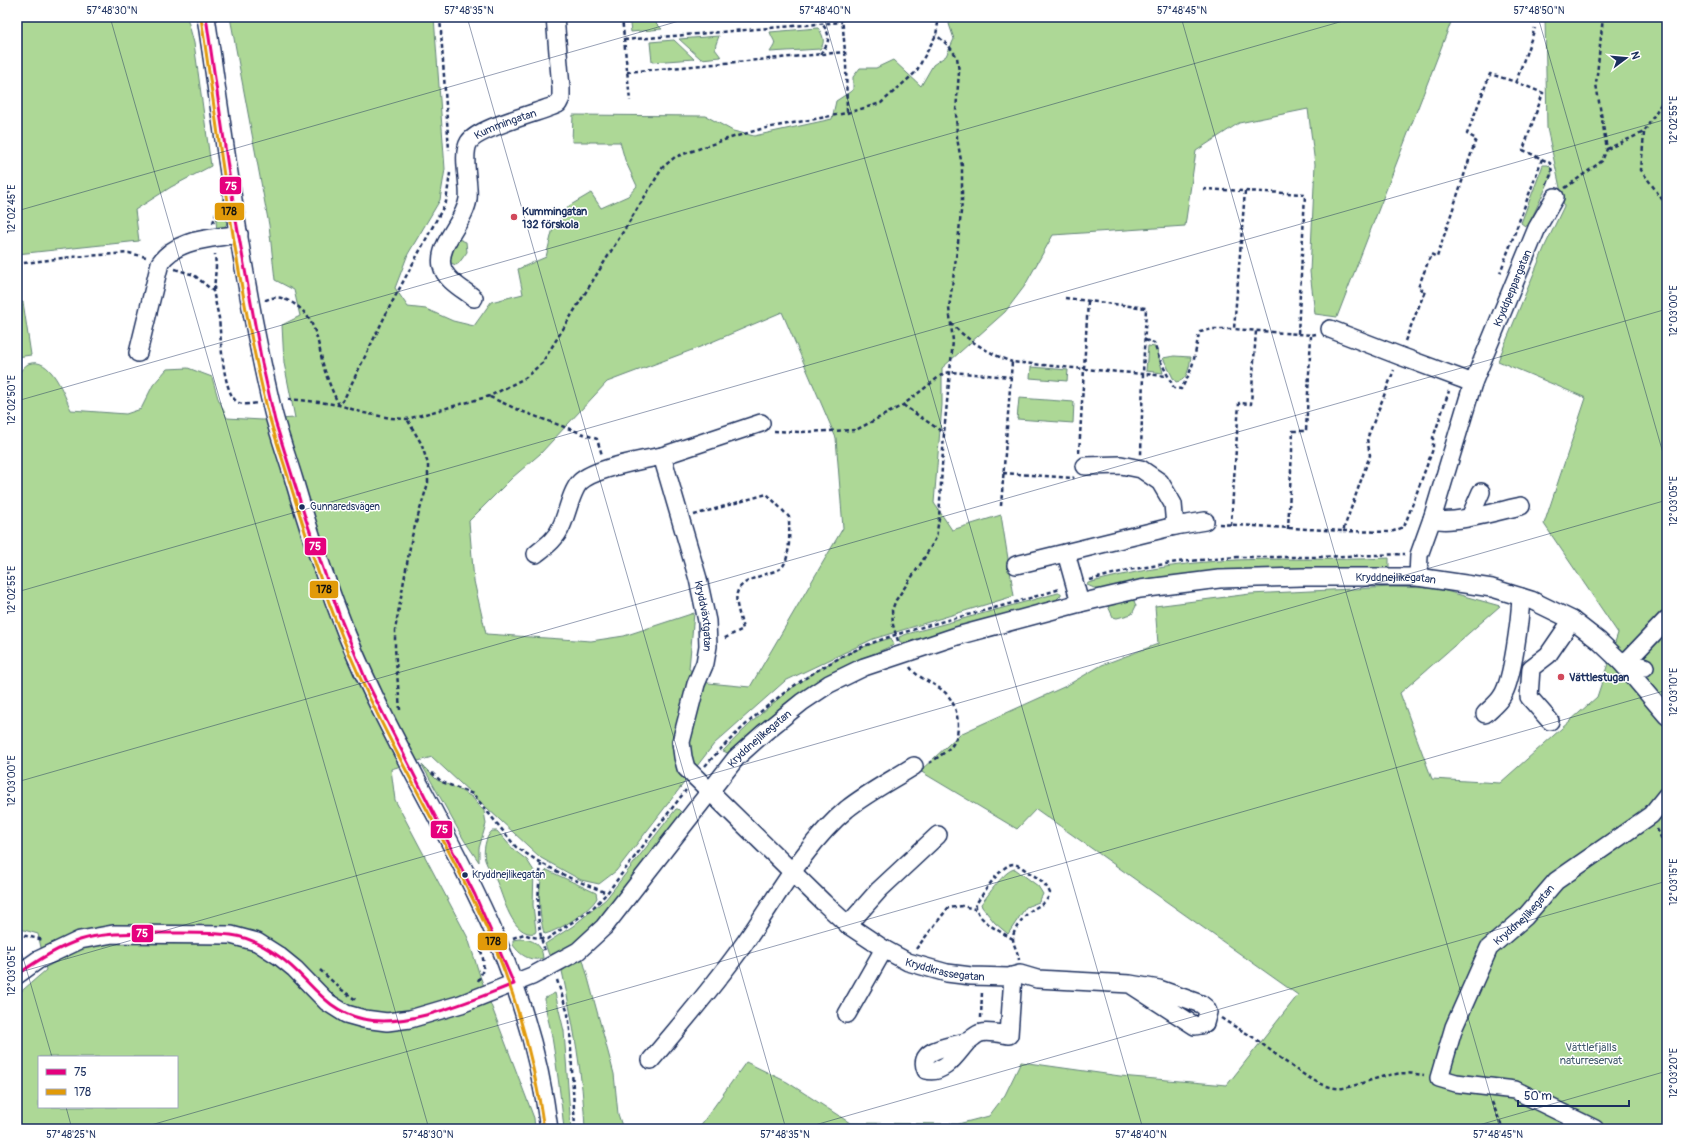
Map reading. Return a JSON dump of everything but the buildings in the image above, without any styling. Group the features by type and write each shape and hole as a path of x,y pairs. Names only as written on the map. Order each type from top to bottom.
{"street":[{"path":"206,17 246,277 274,415 312,542 348,637 393,735 485,914 514,984 537,1057 549,1129"},
{"name":"Kummingatan","path":"474,298 446,275 442,266 444,248 458,224 468,200 466,153 469,142 475,136 490,129 558,104 561,98 561,88 555,17"},
{"name":"Kryddpeppargatan","path":"1418,577 1419,555 1432,519 1473,383 1537,228 1556,197"},
{"path":"138,353 160,263 164,256 185,244 197,240 239,234"},
{"path":"1330,329 1473,383"},
{"path":"536,554 555,538 579,483 588,476 606,469 662,456 761,424"},
{"name":"Kryddväxtgatan","path":"662,456 705,608 708,646 704,663 696,684 681,742 682,757 686,768 709,791"},
{"path":"1085,466 1121,464 1141,469 1160,482 1173,504 1175,526"},
{"path":"1470,517 1480,492"},
{"path":"1432,519 1440,521 1470,517 1521,506"},
{"path":"1016,565 1175,526 1205,521"},
{"path":"1066,553 1080,603"},
{"name":"Kryddnejlikegatan","path":"17,975 38,960 80,940 113,934 185,933 231,935 257,942 279,956 295,969 327,1002 346,1014 364,1019 387,1022 410,1019 461,1004 514,984 552,967 578,951 604,927 640,883 709,791 736,758 802,702 829,684 864,667 902,653 957,636 1080,603 1140,589 1220,579 1418,577 1492,588 1531,600 1572,620 1625,661 1667,716"},
{"path":"1485,714 1502,696 1508,682 1520,615 1521,597"},
{"path":"1645,667 1625,661 1667,619"},
{"path":"1550,722 1529,697 1531,668 1548,655 1572,620"},
{"path":"651,1060 712,988 749,938 792,872 829,828 848,809 914,766"},
{"name":"Kryddkrassegatan","path":"709,791 848,925 884,949 908,962 947,973 983,977 1017,975 1037,979 1130,984 1195,1026 1205,1023 1208,1012 1206,1008"},
{"name":"Kryddnejlikegatan","path":"1439,1078 1454,1027 1489,948 1524,917 1556,881 1651,815 1667,795"},
{"path":"848,925 879,890 938,835"},
{"path":"847,1014 884,949"},
{"path":"974,1037 1009,1035 1017,975"},
{"path":"1439,1078 1456,1083 1515,1090 1595,1129"}],"path":[{"path":"440,17 449,153"},
{"path":"622,17 630,101"},
{"path":"842,17 847,113"},
{"path":"288,400 339,405 364,413 390,418 407,419 490,396 525,378 542,363 663,167 675,157 761,129 847,113 881,103 916,72 936,35 939,17"},
{"path":"1556,197 1569,184 1602,161 1607,149 1596,84 1603,17"},
{"path":"624,40 842,22"},
{"path":"820,54 827,47 828,37 826,29 822,24"},
{"path":"1516,82 1535,28"},
{"path":"914,766 922,767 932,762 953,744 958,731 958,719 950,698 943,690 912,670 902,653 893,625 892,610 896,600 936,538 939,518 944,433 953,340 949,308 962,201 962,166 957,138 956,111 959,72 957,57 949,46 936,35"},
{"path":"627,72 845,52"},
{"path":"1490,74 1516,82 1543,93 1523,150 1542,159 1499,276"},
{"path":"1667,94 1644,132 1641,170 1667,206"},
{"path":"1607,149 1644,132"},
{"path":"339,405 344,399 389,308 446,202 450,169"},
{"path":"1203,189 1305,194 1298,334"},
{"path":"1234,329 1245,191"},
{"path":"268,305 266,300 276,297 282,298 304,310 314,328 324,370 339,405"},
{"path":"1066,298 1146,308 1141,469"},
{"path":"1003,473 1073,478 1085,466 1079,452 1088,301"},
{"path":"951,322 962,334 1001,359 1012,362 1167,376"},
{"path":"1144,340 1154,343 1167,376 1174,388 1181,389 1188,378 1200,332 1213,329 1234,329 1311,336 1330,329"},
{"path":"1231,525 1239,403 1251,404 1256,331"},
{"path":"1288,529 1293,431 1306,431 1311,336"},
{"path":"1001,506 1012,362"},
{"path":"761,424 775,431 856,430 903,405 944,373 950,372 1011,377"},
{"path":"1343,532 1391,532 1404,527 1433,449 1433,438 1455,376"},
{"path":"490,396 521,411 597,439 606,469"},
{"path":"903,405 944,433"},
{"path":"401,716 394,648 395,630 412,536 428,483 428,464 421,443 407,419"},
{"path":"680,519 767,494 789,517 789,536 786,557 782,567 776,571 754,578 740,586 735,597 743,630 708,646"},
{"path":"429,769 442,782 473,794 516,847 540,863 570,878 607,893"},
{"path":"1651,815 1662,842 1667,850"},
{"path":"540,863 538,904 539,928 541,938 564,1001 570,1030 575,1129"},
{"path":"1013,939 991,926 978,915 975,909 976,904 1003,868 1013,864 1040,879 1046,885 1050,893 1048,899 1043,905 1027,913 1018,926 1013,939 1018,956 1017,975"},
{"path":"908,962 948,908 962,906 975,909"},
{"path":"17,934 47,941"},
{"path":"974,1037 983,977"},
{"path":"1206,1008 1235,1028 1247,1034 1295,1069 1321,1084 1341,1088 1396,1074 1410,1073 1439,1078"},
{"path":"1485,1087 1503,1129"}],"green space":[{"path":"17,17 187,17 194,43 211,166 171,187 135,210 139,241 17,254"},
{"path":"230,17 434,17 445,169 440,200 408,254 395,288 408,307 426,309 453,321 474,326 491,302 523,294 518,269 546,257 553,228 569,206 591,193 601,208 628,196 637,186 625,160 620,142 572,142 573,115 706,116 733,131 754,136 832,119 836,101 853,90 853,77 860,68 876,68 893,60 921,86 933,65 946,56 954,39 949,24 952,17 1453,17 1337,317 1315,314 1310,272 1315,164 1308,109 1239,123 1196,151 1185,226 1053,235 1024,287 1005,312 942,368 942,405 934,503 952,530 1001,515 1014,596 873,639 785,681 714,744 616,871 599,884 581,880 541,858 432,757 391,769 395,800 468,938 480,976 534,1118 535,1129 17,1129 17,995 46,970 38,934 17,928 17,385 19,373 28,364 36,363 43,365 56,378 71,410 126,414 141,409 153,385 167,369 188,368 212,377 218,398 227,418 262,420 295,418 284,363 282,325 300,316 294,290 275,280 269,225","holes":["782,312 836,438 843,528 750,687 708,683 689,669 694,613 624,636 591,641 486,634 474,581 469,521 513,477 540,454 607,382 700,347"]},
{"path":"629,17 650,17 662,29 631,32"},
{"name":"Vättlefjälls naturreservat","path":"1545,17 1667,17 1667,1129 698,1129 746,1062 787,1082 850,1123 958,1124 989,1116 1005,1095 1021,1062 1120,1076 1227,1085 1298,995 1036,809 1017,829 920,771 960,734 1066,686 1102,665 1158,644 1155,606 1250,594 1392,587 1435,588 1500,606 1400,693 1432,779 1500,783 1597,697 1618,633 1544,524 1586,398 1498,361 1545,246 1564,206 1547,128"},
{"path":"818,28 823,38 823,44 820,49 770,52 775,44 770,32"},
{"path":"719,36 715,49 721,57 701,59 679,39"},
{"path":"674,40 694,59 652,62 650,42"},
{"path":"1543,165 1548,165 1551,168 1552,175 1528,226 1525,226 1521,223"},
{"path":"224,195 226,199 228,222 222,231 217,231 216,221"},
{"path":"456,238 466,242 467,252 456,265 448,262"},
{"path":"23,302 31,355 17,357 17,303"},
{"path":"1148,346 1155,347 1157,350 1163,373 1146,371"},
{"path":"1174,356 1191,357 1189,369 1185,376 1180,381 1176,382 1163,358"},
{"path":"1031,367 1068,370 1067,381 1030,378"},
{"path":"1019,398 1074,402 1073,423 1017,419"},
{"path":"1389,558 1389,571 1099,590 1087,585 1088,583 1120,575 1169,566 1202,562 1261,559"},
{"path":"1061,593 1061,595 1054,602 903,643 899,641 899,637 907,634"},
{"path":"1133,598 1136,606 1132,614 1117,618 1113,617 1107,604"},
{"path":"891,638 894,645 828,676 803,691 775,712 730,754 723,751 779,698 799,683 843,656 866,646"},
{"path":"422,765 437,780 472,797 484,811 486,824 479,848 479,862 464,840"},
{"path":"676,809 683,814 598,922 575,942 562,950 549,955 545,944 573,926 606,899"},
{"path":"492,831 497,831 514,850 527,860 534,871 533,905 535,933 527,933 520,929 514,922 505,905 496,880 486,863 484,853 485,845"},
{"path":"1015,869 1038,886 1043,894 1039,902 1026,907 1008,934 995,923 981,904 1001,878 1011,870"},
{"path":"547,870 596,893 597,898 588,909 574,919 558,929 545,934 541,919 540,890 543,874"},
{"path":"513,940 529,940 536,943 541,949 543,958 534,959 522,955 513,945"},
{"path":"582,956 614,1074 618,1114 623,1129 585,1129 577,1050 562,971"},
{"path":"555,993 564,1031 571,1129 564,1129 556,1060 545,1003 545,998"}],"transit line":[{"name":"75","path":"206,17 235,215 262,363 275,421 306,520 340,617 366,680 475,895 514,984"},
{"name":"178","path":"201,18 238,265 257,363 275,438 327,597 342,636 377,714 475,903 502,965 518,1011 524,1034 536,1081 544,1129"},
{"name":"75","path":"17,975 39,960 56,951 89,937 119,934 194,933 237,936 261,945 288,963 317,992 337,1008 349,1015 363,1019 381,1021 420,1017 459,1005 514,984"}],"place":[{"name":"Kummingatan 132 förskola","path":"514,217"},
{"name":"Gunnaredsvägen","path":"302,507"},
{"name":"Vättlestugan","path":"1561,677"},
{"name":"Kryddnejlikegatan","path":"465,875"}]}
